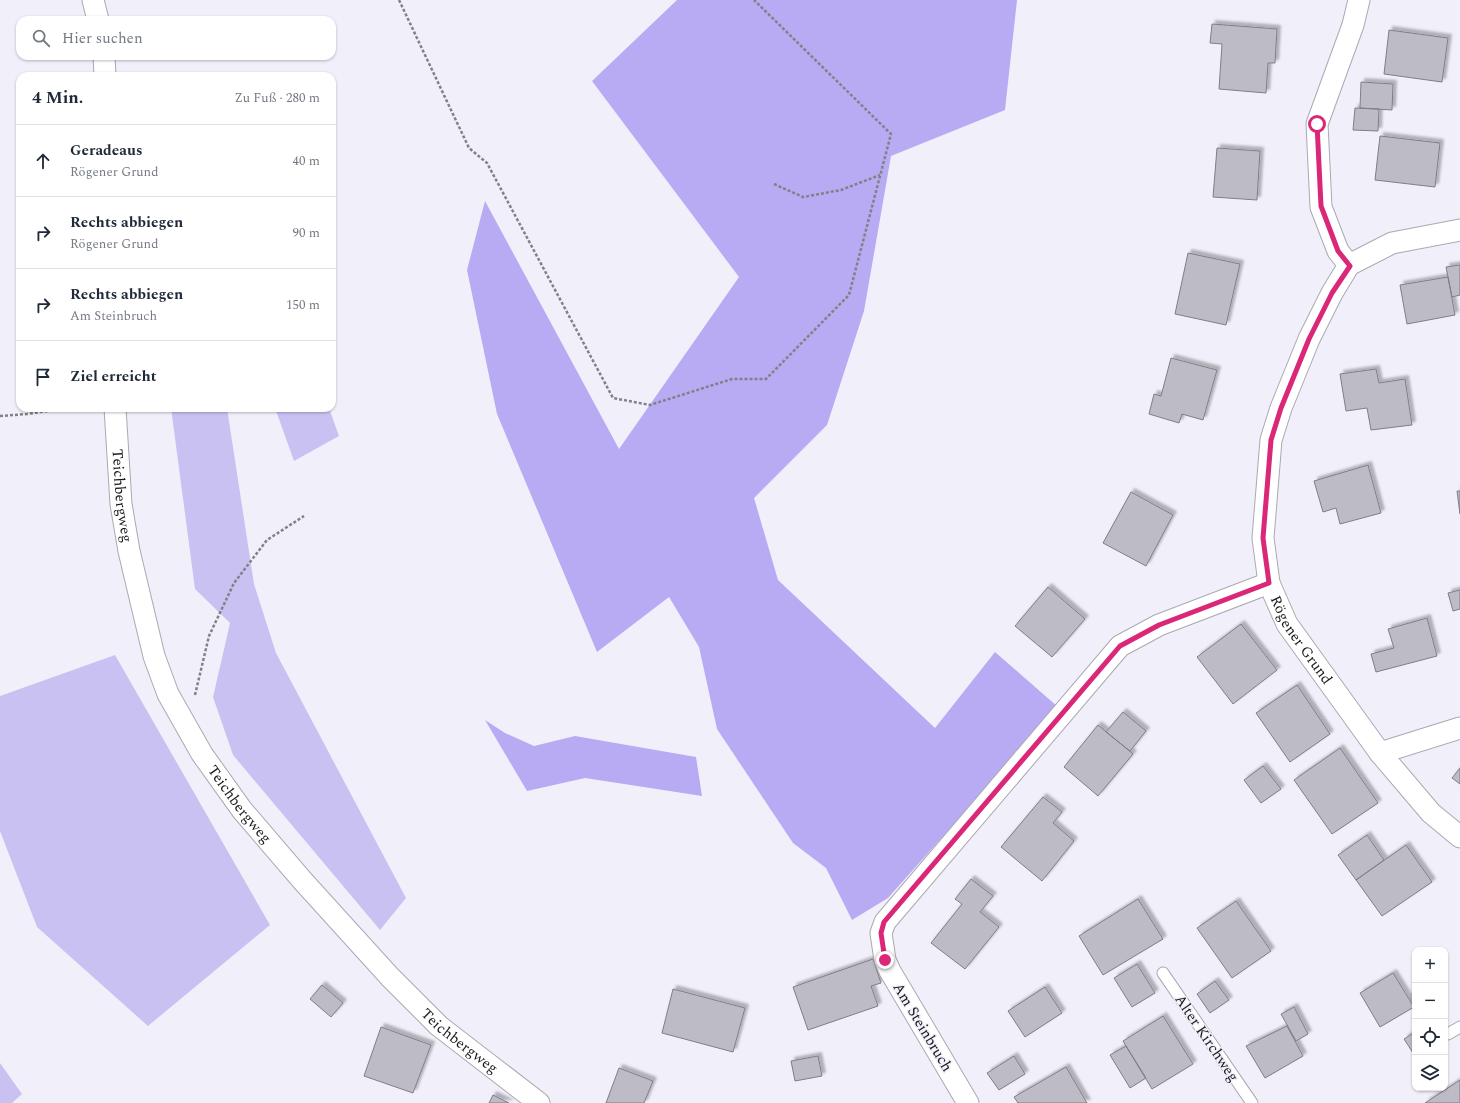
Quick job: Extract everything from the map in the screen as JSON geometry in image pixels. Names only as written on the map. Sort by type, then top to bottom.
[{"type":"street","points":[[93,0],[97,16]]},
{"type":"street","points":[[1350,266],[1338,251],[1321,206],[1317,124],[1353,25],[1358,0]]},
{"type":"street","points":[[104,60],[105,72]]},
{"type":"street","name":"Rögener Grund","points":[[1460,230],[1392,244],[1350,266],[1332,293],[1309,339],[1281,408],[1271,440],[1263,538],[1269,583],[1287,624],[1380,753],[1431,813],[1460,837]]},
{"type":"street","name":"Teichbergweg","points":[[115,412],[121,504],[129,551],[154,656],[168,694],[188,726],[202,754],[242,810],[302,880],[390,977],[439,1026],[539,1103]]},
{"type":"street","name":"Am Steinbruch","points":[[968,1103],[890,971],[885,960],[881,933],[884,922],[1120,646],[1159,625],[1269,583]]},
{"type":"street","points":[[1380,753],[1460,728]]},
{"type":"lane","name":"Alter Kirchweg","points":[[1163,973],[1252,1103]]},
{"type":"lane","points":[[1448,1034],[1460,1027]]},
{"type":"path","points":[[399,0],[469,148],[488,163],[613,398],[650,405],[732,379],[766,379],[849,295],[891,134],[754,0]]},
{"type":"path","points":[[774,184],[803,196],[841,190],[880,175]]},
{"type":"path","points":[[0,416],[41,412]]},
{"type":"path","points":[[188,726],[209,636],[234,583],[267,540],[304,516]]},
{"type":"shaded area","points":[[677,0],[1017,0],[1005,110],[891,156],[864,311],[827,425],[754,498],[778,580],[935,728],[995,652],[1058,707],[888,898],[852,920],[826,868],[793,843],[717,729],[699,647],[669,597],[597,652],[497,414],[467,270],[485,201],[619,449],[739,277],[592,81]]},
{"type":"shaded area","points":[[172,412],[228,412],[254,584],[276,653],[406,898],[380,930],[233,755],[213,697],[230,623],[195,589]]},
{"type":"shaded area","points":[[276,412],[330,412],[339,436],[294,461]]},
{"type":"shaded area","points":[[115,655],[270,925],[148,1026],[37,927],[0,831],[0,696]]},
{"type":"shaded area","points":[[485,720],[505,733],[534,746],[575,736],[696,757],[702,796],[585,778],[527,791]]},
{"type":"shaded area","points":[[0,1063],[22,1094],[12,1103],[0,1103]]},
{"type":"building","points":[[1212,24],[1277,29],[1275,63],[1268,63],[1266,93],[1219,89],[1222,44],[1210,43]]},
{"type":"building","points":[[1389,30],[1448,38],[1442,82],[1384,74]]},
{"type":"building","points":[[1361,82],[1393,84],[1392,110],[1360,108]]},
{"type":"building","points":[[1355,108],[1379,109],[1378,131],[1353,130]]},
{"type":"building","points":[[1380,136],[1440,143],[1435,187],[1375,180]]},
{"type":"building","points":[[1217,148],[1260,151],[1257,200],[1213,197]]},
{"type":"building","points":[[1188,253],[1240,264],[1226,325],[1175,314]]},
{"type":"building","points":[[1460,265],[1460,295],[1452,297],[1446,267]]},
{"type":"building","points":[[1448,277],[1455,315],[1407,324],[1400,285]]},
{"type":"building","points":[[1171,358],[1217,370],[1203,420],[1182,414],[1179,423],[1149,414],[1154,394],[1161,396]]},
{"type":"building","points":[[1376,369],[1379,383],[1405,379],[1412,425],[1371,430],[1367,408],[1346,411],[1340,374]]},
{"type":"building","points":[[1368,465],[1381,513],[1340,524],[1336,508],[1323,512],[1314,481]]},
{"type":"building","points":[[1457,491],[1460,491],[1460,514]]},
{"type":"building","points":[[1131,492],[1173,515],[1146,566],[1103,543]]},
{"type":"building","points":[[1048,587],[1085,619],[1052,657],[1015,626]]},
{"type":"building","points":[[1460,590],[1460,609],[1453,611],[1448,593]]},
{"type":"building","points":[[1427,618],[1437,656],[1376,672],[1371,654],[1394,648],[1388,629]]},
{"type":"building","points":[[1241,624],[1277,670],[1233,704],[1197,657]]},
{"type":"building","points":[[1297,685],[1330,734],[1290,762],[1256,713]]},
{"type":"building","points":[[1123,712],[1146,731],[1130,751],[1106,732]]},
{"type":"building","points":[[1098,725],[1133,754],[1098,796],[1064,767]]},
{"type":"building","points":[[1340,748],[1378,803],[1332,834],[1294,780]]},
{"type":"building","points":[[1263,766],[1281,789],[1261,803],[1244,780]]},
{"type":"building","points":[[1460,768],[1460,784],[1452,778]]},
{"type":"building","points":[[1043,797],[1062,812],[1053,823],[1074,841],[1042,881],[1001,847]]},
{"type":"building","points":[[1367,835],[1384,860],[1356,880],[1338,855]]},
{"type":"building","points":[[1406,845],[1432,882],[1382,916],[1356,880]]},
{"type":"building","points":[[971,879],[993,896],[980,912],[999,927],[965,969],[931,943],[962,904],[955,899]]},
{"type":"building","points":[[1138,899],[1163,939],[1103,975],[1079,936]]},
{"type":"building","points":[[1236,901],[1271,951],[1232,978],[1197,928]]},
{"type":"building","points":[[873,959],[881,983],[871,986],[878,1006],[808,1030],[793,987]]},
{"type":"building","points":[[1137,964],[1155,993],[1132,1007],[1114,978]]},
{"type":"building","points":[[1393,973],[1412,1004],[1412,1008],[1380,1027],[1360,993]]},
{"type":"building","points":[[1215,981],[1229,1000],[1210,1013],[1197,994]]},
{"type":"building","points":[[322,985],[343,1003],[331,1017],[310,999]]},
{"type":"building","points":[[1045,987],[1062,1013],[1025,1037],[1008,1011]]},
{"type":"building","points":[[673,989],[745,1008],[733,1052],[662,1033]]},
{"type":"building","points":[[1294,1007],[1308,1034],[1296,1041],[1281,1014]]},
{"type":"building","points":[[1163,1016],[1193,1064],[1152,1089],[1123,1041]]},
{"type":"building","points":[[1287,1026],[1303,1056],[1265,1078],[1246,1046]]},
{"type":"building","points":[[381,1027],[431,1045],[413,1093],[364,1076]]},
{"type":"building","points":[[1412,1034],[1412,1051],[1404,1039]]},
{"type":"building","points":[[1126,1046],[1146,1078],[1130,1088],[1110,1055]]},
{"type":"building","points":[[818,1056],[822,1076],[795,1081],[791,1061]]},
{"type":"building","points":[[1014,1056],[1025,1074],[999,1090],[987,1073]]},
{"type":"building","points":[[1066,1067],[1087,1103],[1018,1103],[1014,1097]]},
{"type":"building","points":[[619,1068],[653,1081],[644,1103],[606,1103]]},
{"type":"building","points":[[1460,1080],[1460,1103],[1425,1103],[1443,1091],[1448,1091],[1448,1088]]},
{"type":"building","points":[[493,1095],[509,1103],[489,1103]]},
{"type":"route","points":[[885,960],[881,933],[884,922],[1120,646],[1159,625],[1269,583],[1263,538],[1271,440],[1281,408],[1309,339],[1332,293],[1350,266],[1338,251],[1321,206],[1317,124]]}]
